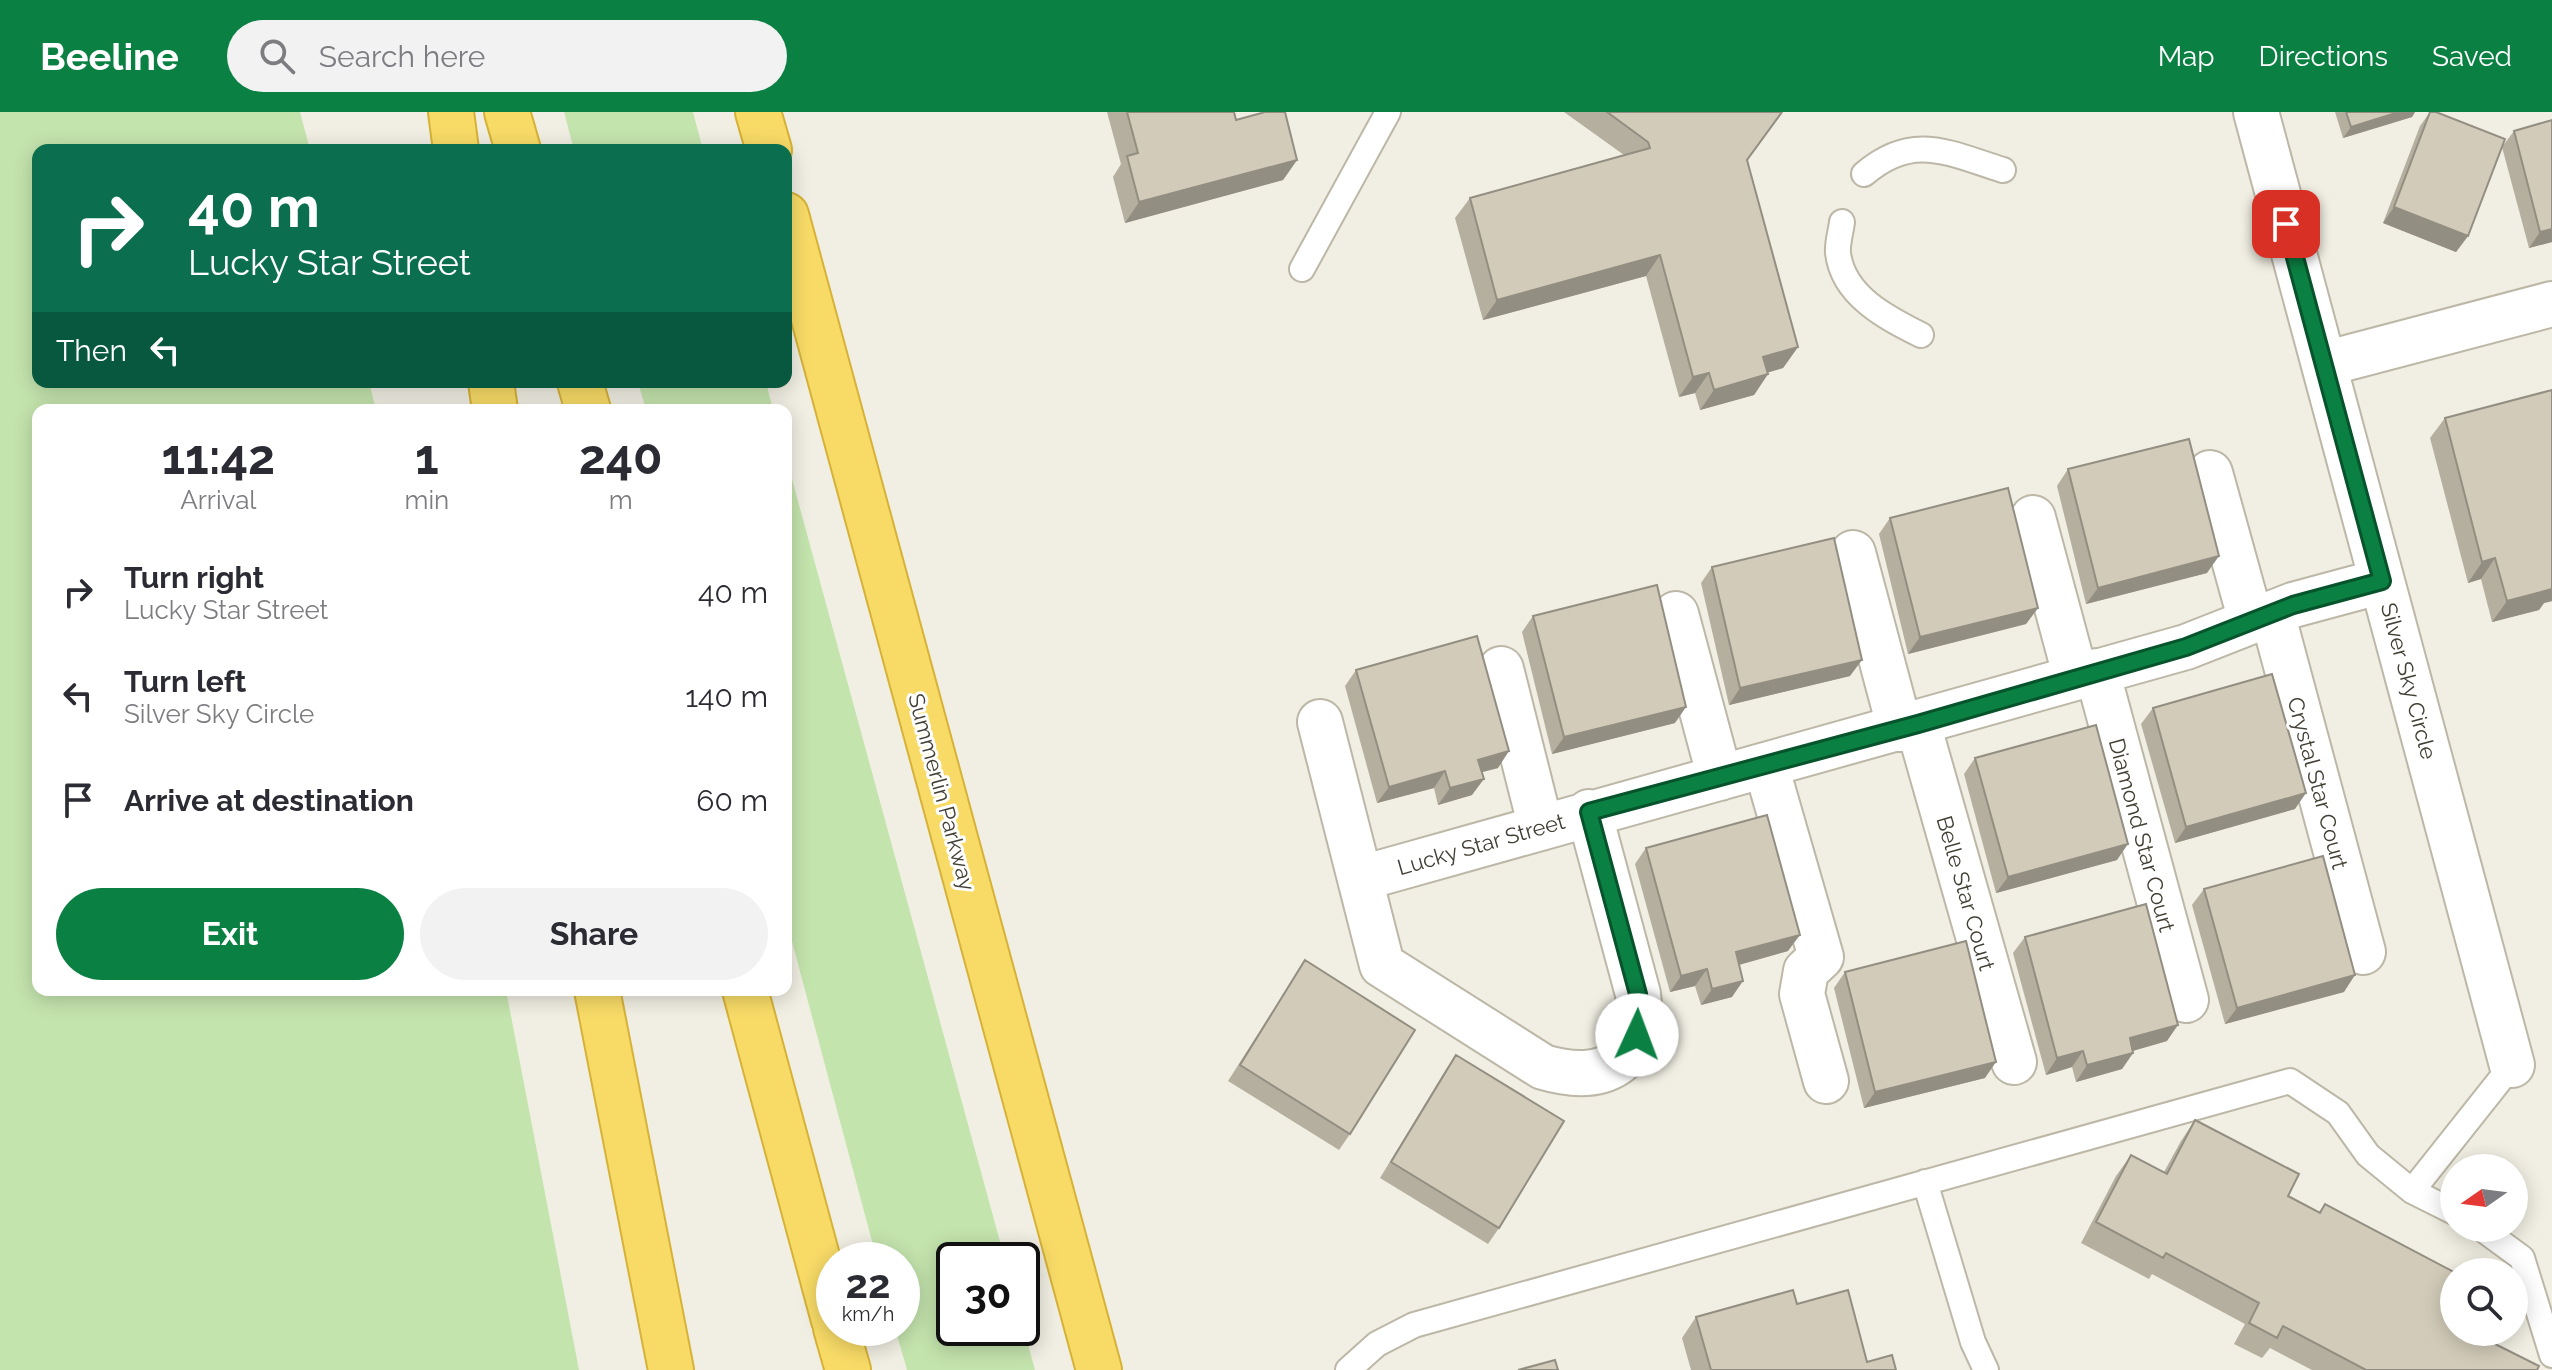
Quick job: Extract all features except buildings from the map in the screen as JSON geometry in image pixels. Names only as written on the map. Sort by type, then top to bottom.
[{"type":"highway","points":[[451,112],[455,144]]},
{"type":"highway","points":[[507,112],[516,144]]},
{"type":"highway","points":[[758,112],[767,144]]},
{"type":"highway","name":"Summerlin Parkway","points":[[792,237],[1099,1370]]},
{"type":"highway","points":[[598,996],[671,1370]]},
{"type":"highway","points":[[747,996],[816,1253]]},
{"type":"highway","points":[[841,1346],[848,1370]]},
{"type":"street","name":"Silver Sky Circle","points":[[2256,112],[2512,1065]]},
{"type":"street","points":[[2324,364],[2552,304]]},
{"type":"street","name":"Crystal Star Court","points":[[2210,473],[2262,617],[2363,952]]},
{"type":"street","name":"Diamond Star Court","points":[[2033,518],[2087,674],[2186,1000]]},
{"type":"street","name":"Belle Star Court","points":[[1853,553],[2014,1062]]},
{"type":"street","name":"Lucky Star Street","points":[[1362,878],[2186,647],[2262,617],[2382,581]]},
{"type":"street","points":[[1676,614],[1720,778]]},
{"type":"street","points":[[1501,669],[1541,828]]},
{"type":"street","points":[[1320,722],[1382,965],[1543,1067],[1569,1075],[1597,1075],[1626,1052],[1637,1035],[1641,1017],[1638,994],[1589,812]]},
{"type":"street","points":[[1766,766],[1821,957],[1806,971],[1802,994],[1826,1081]]},
{"type":"lane","points":[[1302,269],[1388,112]]},
{"type":"lane","points":[[1864,174],[1882,159],[1903,150],[1929,147],[2003,170]]},
{"type":"lane","points":[[1842,222],[1838,254],[1851,284],[1878,314],[1921,335]]},
{"type":"lane","points":[[2412,1191],[2512,1065]]},
{"type":"lane","points":[[1348,1370],[1377,1344],[1414,1325],[2290,1081],[2338,1113],[2368,1155],[2412,1191],[2440,1205]]},
{"type":"lane","points":[[1925,1182],[1973,1342],[1986,1370]]},
{"type":"lane","points":[[2500,1242],[2522,1258],[2552,1355]]},
{"type":"green space","points":[[0,112],[300,112],[308,144],[32,144],[32,388],[370,388],[374,404],[32,404],[32,996],[507,996],[579,1370],[0,1370]]},
{"type":"green space","points":[[564,112],[693,112],[701,144],[572,144]]},
{"type":"green space","points":[[640,388],[768,388],[772,404],[644,404]]},
{"type":"green space","points":[[792,479],[1000,1242],[936,1242],[936,1346],[1028,1346],[1035,1370],[907,1370],[900,1346],[920,1346],[920,1242],[872,1242],[792,941]]},
{"type":"route","points":[[1637,1035],[1641,1017],[1638,994],[1589,812],[1918,724],[2186,647],[2293,605],[2382,581],[2286,224]]}]
